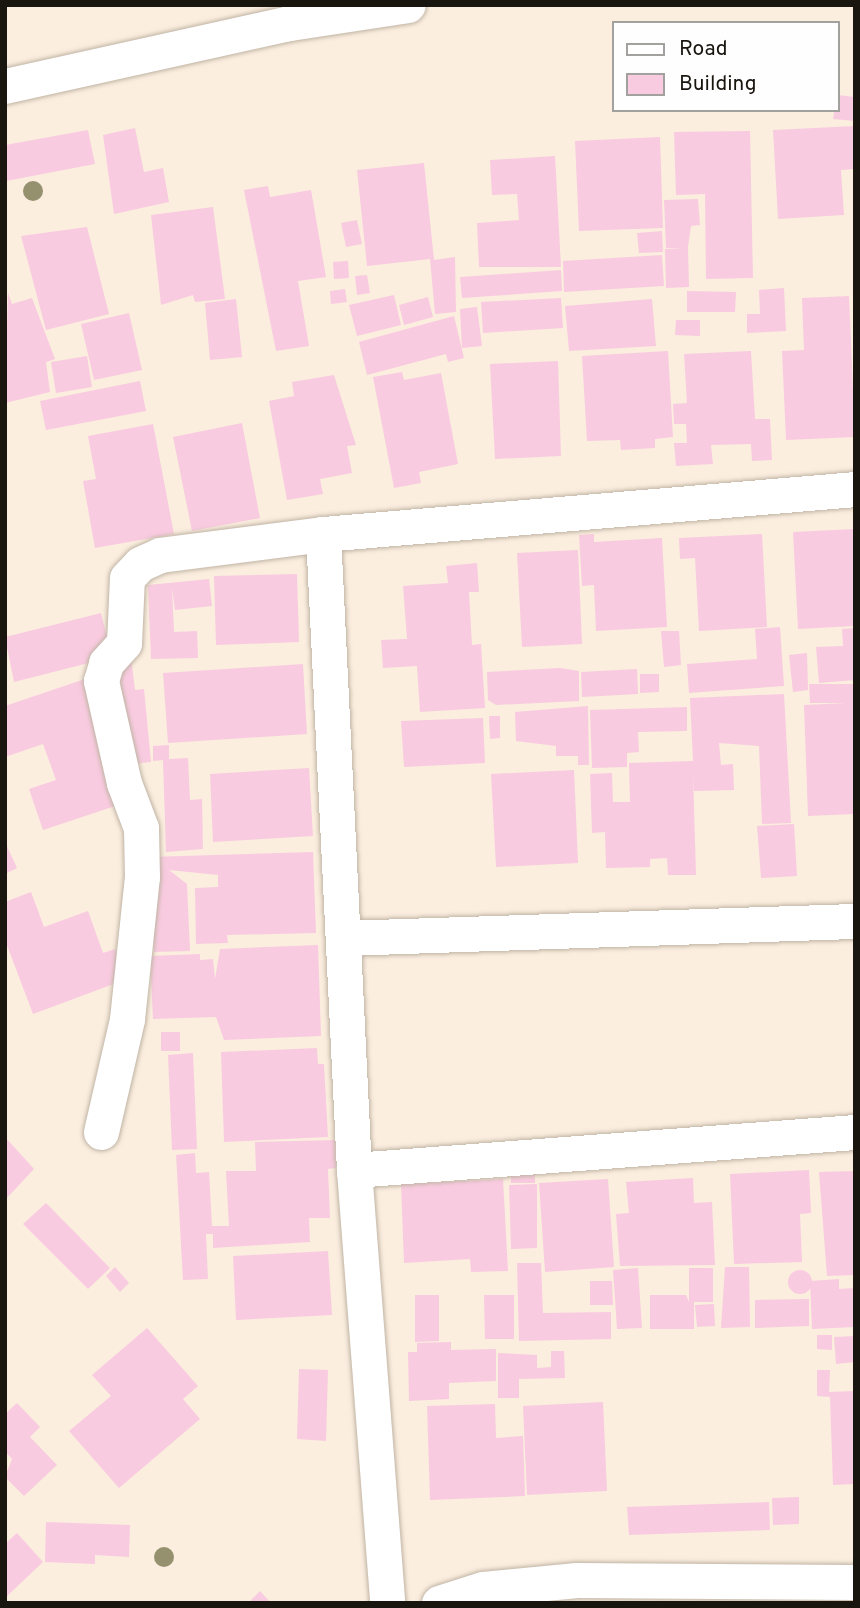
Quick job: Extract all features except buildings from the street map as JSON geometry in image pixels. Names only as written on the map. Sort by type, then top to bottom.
[{"type":"street","points":[[5,86],[289,23],[408,5]]},
{"type":"street","points":[[101,1132],[127,1019],[142,877],[141,828],[124,783],[101,681],[106,663],[124,643],[127,578],[160,555],[323,534],[855,489]]},
{"type":"street","points":[[323,534],[354,1170],[387,1603]]},
{"type":"street","points":[[344,938],[855,921]]},
{"type":"street","points":[[354,1170],[855,1132]]},
{"type":"street","points":[[439,1603],[483,1589],[577,1580],[855,1582]]}]
